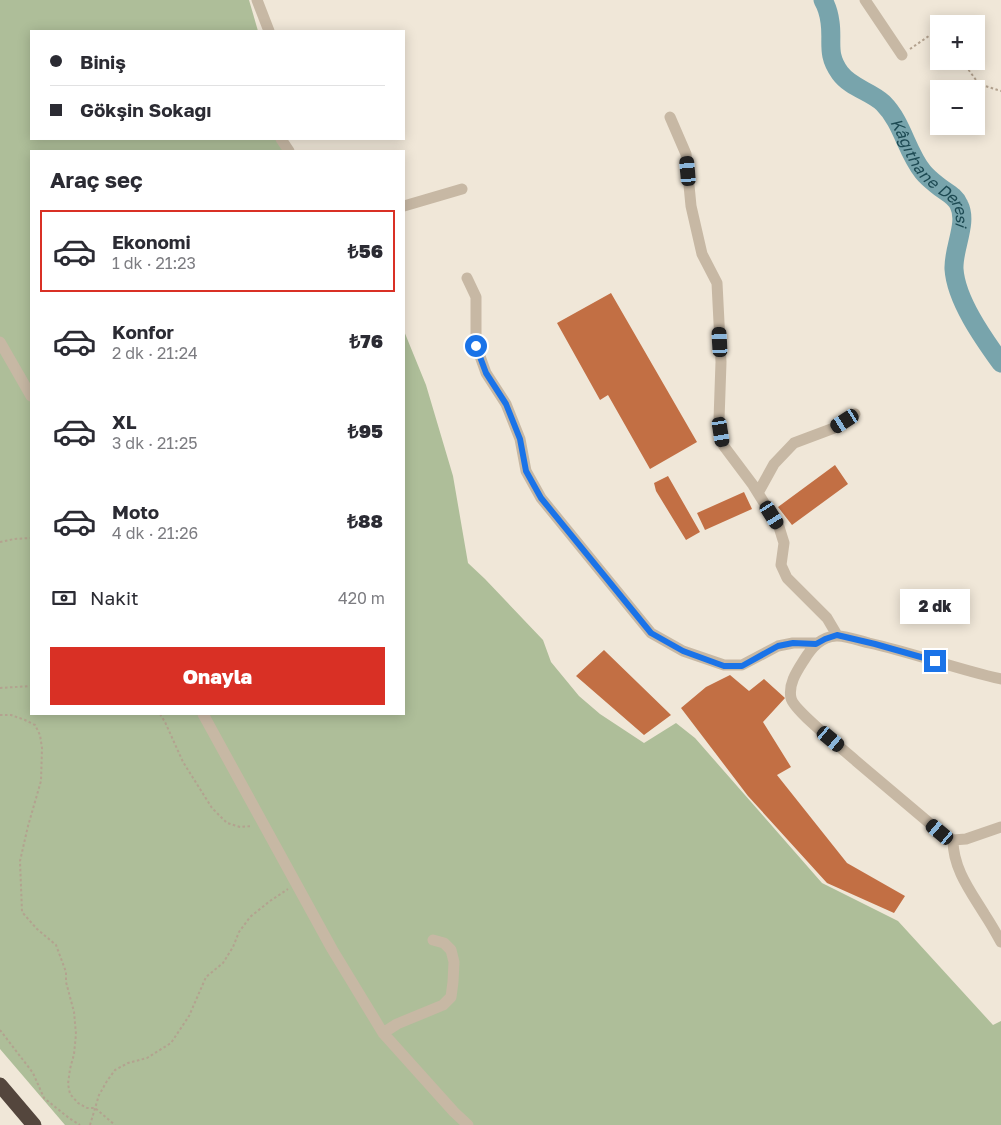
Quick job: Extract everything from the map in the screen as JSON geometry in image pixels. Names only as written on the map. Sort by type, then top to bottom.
[{"type":"highway","points":[[0,1085],[34,1125]]},
{"type":"street","points":[[256,0],[269,30]]},
{"type":"street","points":[[865,0],[902,55]]},
{"type":"street","points":[[670,117],[686,154],[691,206],[702,254],[717,283],[721,362],[719,420],[723,445],[758,493],[779,527],[784,543],[781,565],[787,578],[827,618],[837,635]]},
{"type":"street","points":[[405,206],[462,189]]},
{"type":"street","points":[[467,278],[476,297],[476,346],[486,373],[506,404],[520,439],[526,471],[541,498],[651,633],[683,651],[724,666],[742,666],[778,646],[793,643],[816,644]]},
{"type":"street","points":[[0,342],[30,394]]},
{"type":"street","points":[[758,493],[774,464],[794,443],[834,428],[855,414]]},
{"type":"street","points":[[1001,679],[837,635],[816,644],[808,653],[796,673],[791,688],[791,699],[795,705],[818,728],[940,832],[953,840],[1001,827]]},
{"type":"street","points":[[204,715],[332,949],[384,1033],[454,1112],[468,1125]]},
{"type":"street","points":[[953,840],[953,850],[963,880],[1001,942]]},
{"type":"street","points":[[384,1033],[397,1024],[443,1005],[451,997],[454,962],[451,950],[444,943],[433,940]]},
{"type":"path","points":[[902,55],[930,35]]},
{"type":"path","points":[[968,70],[978,84],[1001,90]]},
{"type":"path","points":[[0,542],[14,538],[30,538]]},
{"type":"path","points":[[0,688],[30,686]]},
{"type":"path","points":[[0,715],[25,720],[35,725],[40,735],[42,748],[41,781],[20,861],[22,912],[37,929],[56,945],[66,972],[66,982],[74,1012],[76,1034],[68,1084],[70,1094],[78,1103],[86,1108],[95,1108],[115,1125]]},
{"type":"path","points":[[161,715],[183,762],[212,808],[227,823],[240,827],[264,826]]},
{"type":"path","points":[[90,1125],[99,1095],[115,1070],[128,1063],[147,1058],[171,1043],[189,1016],[206,977],[223,963],[239,932],[250,917],[296,884]]},
{"type":"path","points":[[0,1030],[33,1073],[44,1098],[80,1125]]},
{"type":"green space","points":[[0,0],[249,0],[258,30],[30,30],[30,140],[277,140],[283,150],[30,150],[30,715],[405,715],[405,333],[426,385],[453,476],[468,563],[543,640],[551,662],[579,696],[600,714],[644,743],[676,723],[695,738],[822,883],[898,921],[993,1025],[1001,1021],[1001,1125],[65,1125],[0,1049]]},
{"type":"building","points":[[611,293],[697,442],[650,469],[608,395],[600,400],[557,323]]},
{"type":"building","points":[[835,465],[848,484],[792,525],[778,507]]},
{"type":"building","points":[[668,476],[700,532],[686,540],[656,491],[654,483]]},
{"type":"building","points":[[744,492],[752,509],[705,530],[697,513]]},
{"type":"building","points":[[604,650],[671,715],[644,735],[576,676]]},
{"type":"building","points":[[730,675],[749,691],[764,679],[785,698],[763,722],[791,767],[777,775],[847,863],[905,896],[894,913],[827,883],[748,796],[681,708],[706,687]]},
{"type":"waterway","name":"Kâğıthane Deresi","points":[[823,0],[830,19],[831,54],[840,73],[855,86],[883,103],[895,119],[917,164],[933,182],[952,196],[959,205],[962,220],[954,261],[956,281],[971,318],[1001,363]]},
{"type":"route","points":[[476,346],[486,373],[506,404],[520,439],[526,471],[541,498],[651,633],[683,651],[724,666],[742,666],[778,646],[793,643],[816,644],[837,635],[935,661]]}]
